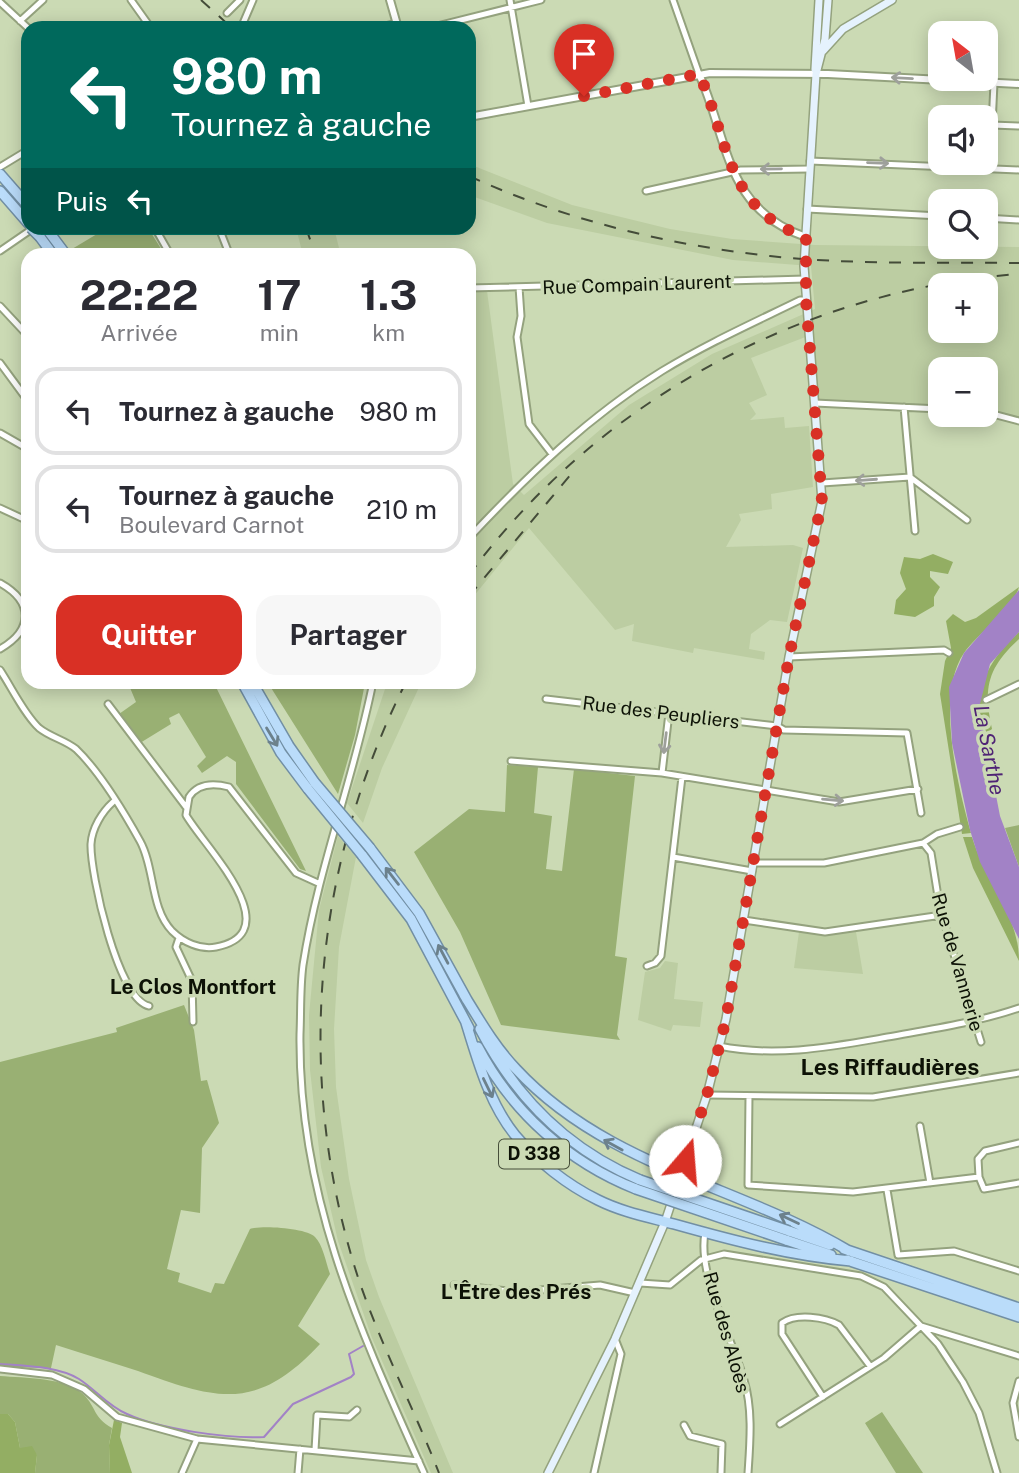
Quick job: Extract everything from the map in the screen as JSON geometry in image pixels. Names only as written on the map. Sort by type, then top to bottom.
[{"type":"highway","points":[[3,178],[21,198]]},
{"type":"highway","points":[[0,191],[21,215]]},
{"type":"highway","name":"D 338","points":[[246,689],[281,753],[370,848],[419,913],[495,1058],[524,1098],[589,1155],[638,1185]]},
{"type":"highway","name":"D 338","points":[[256,689],[312,786],[411,919],[500,1083],[547,1135],[584,1163],[638,1185],[850,1256],[1019,1317]]},
{"type":"highway","name":"D 338","points":[[464,995],[503,1055],[545,1098],[612,1145],[681,1174]]},
{"type":"highway","name":"D 338","points":[[466,1023],[492,1095],[514,1133],[529,1150],[562,1178],[598,1200],[665,1222]]},
{"type":"highway","points":[[681,1174],[760,1205],[850,1256]]},
{"type":"highway","points":[[665,1222],[705,1233]]},
{"type":"highway","name":"D 338","points":[[705,1233],[825,1259],[850,1256],[1019,1307]]},
{"type":"main road","points":[[548,1473],[640,1283],[665,1222],[707,1095],[744,920],[789,657],[817,532],[822,482],[805,279],[819,0]]},
{"type":"main road","points":[[816,74],[830,29],[828,0]]},
{"type":"main road","points":[[823,51],[843,29],[892,0]]},
{"type":"main road","points":[[817,28],[843,29]]},
{"type":"street","points":[[0,2],[20,21],[43,0]]},
{"type":"street","points":[[131,0],[146,21]]},
{"type":"street","points":[[227,13],[240,0]]},
{"type":"street","points":[[244,21],[253,0]]},
{"type":"street","points":[[390,0],[396,21]]},
{"type":"street","points":[[510,0],[528,106]]},
{"type":"street","points":[[458,21],[541,0]]},
{"type":"street","points":[[673,0],[734,172],[767,219],[806,237]]},
{"type":"street","points":[[476,116],[699,74],[816,74],[928,80]]},
{"type":"street","points":[[998,83],[1019,84]]},
{"type":"street","points":[[998,125],[1019,126]]},
{"type":"street","points":[[0,167],[21,154]]},
{"type":"street","points":[[646,191],[734,172],[809,165],[928,167]]},
{"type":"street","points":[[998,169],[1019,170]]},
{"type":"street","points":[[807,209],[928,215]]},
{"type":"street","points":[[998,219],[1019,220]]},
{"type":"street","points":[[0,251],[23,235]]},
{"type":"street","name":"Rue Compain Laurent","points":[[476,288],[805,279]]},
{"type":"street","points":[[519,287],[521,316],[517,337],[529,424],[552,454]]},
{"type":"street","points":[[476,531],[552,454],[600,414],[661,372],[722,338],[806,300]]},
{"type":"street","points":[[0,306],[21,328]]},
{"type":"street","points":[[0,363],[21,392]]},
{"type":"street","points":[[815,403],[928,408]]},
{"type":"street","points":[[904,407],[915,531]]},
{"type":"street","points":[[998,415],[1019,421]]},
{"type":"street","points":[[0,433],[21,444]]},
{"type":"street","points":[[822,482],[910,477],[967,520]]},
{"type":"street","points":[[0,508],[21,518]]},
{"type":"street","points":[[0,583],[21,600]]},
{"type":"street","points":[[0,649],[21,632]]},
{"type":"street","points":[[789,657],[944,650],[949,653]]},
{"type":"street","points":[[0,670],[39,728],[74,747],[140,841],[164,918],[179,938],[205,947],[220,946],[240,932],[247,912],[241,893],[191,824],[186,807],[108,704]]},
{"type":"street","points":[[986,700],[1019,684]]},
{"type":"street","points":[[372,689],[361,740],[318,883],[303,967],[300,1068],[316,1188],[332,1251],[348,1299],[424,1473]]},
{"type":"street","name":"Rue des Peupliers","points":[[545,699],[777,726],[784,730],[907,733],[918,789]]},
{"type":"street","points":[[662,774],[669,713]]},
{"type":"street","points":[[511,761],[662,774],[766,788],[839,802],[918,789],[921,813]]},
{"type":"street","points":[[647,966],[655,963],[661,956],[682,777]]},
{"type":"street","points":[[186,807],[193,791],[200,787],[217,784],[229,787],[296,873],[318,883]]},
{"type":"street","points":[[113,802],[94,830],[92,862],[113,952],[138,1000],[149,1006]]},
{"type":"street","points":[[673,857],[753,867],[824,863],[923,843],[937,834],[960,827]]},
{"type":"street","name":"Rue de Vannerie","points":[[923,843],[931,853],[942,915],[981,1042]]},
{"type":"street","points":[[744,920],[825,932],[942,915]]},
{"type":"street","points":[[179,938],[176,947],[192,981],[193,1022]]},
{"type":"street","points":[[719,1045],[766,1053],[830,1047],[976,1022],[1019,1008]]},
{"type":"street","points":[[707,1095],[873,1097],[1019,1073]]},
{"type":"street","points":[[749,1096],[748,1185],[853,1192],[979,1177]]},
{"type":"street","points":[[920,1126],[930,1183]]},
{"type":"street","points":[[1019,1143],[981,1154],[978,1159],[979,1177],[984,1189],[1019,1183]]},
{"type":"street","points":[[887,1189],[898,1255],[954,1251],[1019,1271]]},
{"type":"street","name":"Rue des Aloès","points":[[705,1233],[706,1258],[716,1303],[745,1382],[749,1428],[748,1473]]},
{"type":"street","points":[[640,1283],[670,1285],[706,1258],[724,1254],[874,1280],[921,1325],[946,1354],[979,1413],[997,1473]]},
{"type":"street","points":[[454,1285],[516,1292],[600,1285],[635,1293]]},
{"type":"street","points":[[823,1397],[780,1328],[782,1323],[796,1317],[834,1322],[870,1366]]},
{"type":"street","points":[[921,1325],[1019,1356]]},
{"type":"street","points":[[780,1424],[870,1366],[921,1325]]},
{"type":"street","points":[[594,1473],[621,1354],[615,1339]]},
{"type":"street","points":[[0,1369],[52,1375],[73,1383],[117,1417],[197,1439],[419,1461]]},
{"type":"street","points":[[1019,1381],[1013,1403],[1019,1437]]},
{"type":"street","points":[[315,1450],[317,1415],[349,1416],[357,1410]]},
{"type":"street","points":[[684,1425],[690,1436],[722,1444],[721,1473]]},
{"type":"street","points":[[182,1473],[197,1439]]},
{"type":"street","points":[[298,1473],[300,1449]]},
{"type":"shaded area","points":[[476,167],[572,205],[670,229],[732,239],[815,245],[928,246],[928,259],[998,259],[998,247],[1019,247],[1019,421],[998,415],[998,357],[928,357],[928,408],[815,403],[808,336],[751,358],[767,395],[749,403],[756,414],[750,420],[784,417],[785,428],[809,426],[813,487],[771,494],[772,509],[739,514],[741,520],[726,547],[793,545],[803,548],[787,622],[770,620],[751,634],[749,649],[765,652],[764,660],[694,648],[693,653],[632,641],[634,624],[615,630],[529,528],[476,593],[476,292],[487,291],[513,484],[524,495],[629,405],[712,354],[815,309],[811,266],[733,260],[547,223],[476,198]]},
{"type":"shaded area","points":[[95,235],[152,235],[161,248],[74,248]]},
{"type":"shaded area","points":[[298,235],[336,235],[339,248],[301,248]]},
{"type":"shaded area","points":[[1019,590],[1019,632],[990,664],[979,708],[1000,816],[1019,867],[1019,939],[980,862],[970,830],[952,743],[949,687],[964,653]]},
{"type":"shaded area","points":[[131,689],[217,689],[306,871],[300,869],[236,784],[236,762],[227,756],[202,773],[197,766],[206,757],[179,713],[169,718],[171,724],[140,743],[119,714],[136,702]]},
{"type":"shaded area","points":[[272,689],[364,689],[355,735],[338,794]]},
{"type":"shaded area","points":[[385,689],[418,689],[382,768],[363,823],[347,803]]},
{"type":"shaded area","points":[[507,765],[538,767],[534,813],[552,816],[546,869],[562,871],[574,769],[635,776],[615,956],[627,958],[617,1035],[620,1040],[501,1025],[460,932],[414,852],[469,809],[505,812]]},
{"type":"shaded area","points":[[1019,825],[1019,867],[1005,828]]},
{"type":"shaded area","points":[[338,836],[356,857],[339,947],[334,1029],[336,1087],[349,1179],[366,1260],[379,1297],[453,1473],[431,1473],[372,1338],[338,1241],[321,1167],[310,1070],[309,1015],[319,910]]},
{"type":"shaded area","points":[[799,932],[820,935],[856,932],[863,974],[794,968]]},
{"type":"shaded area","points":[[665,961],[678,963],[674,999],[703,1002],[700,1027],[673,1025],[671,1031],[638,1020],[645,972],[660,968]]},
{"type":"shaded area","points":[[184,1005],[194,1030],[201,1081],[207,1080],[219,1123],[202,1148],[200,1213],[181,1210],[167,1269],[180,1273],[178,1282],[211,1293],[215,1283],[224,1284],[250,1229],[284,1228],[310,1234],[320,1245],[330,1274],[298,1326],[320,1344],[276,1381],[256,1390],[235,1394],[191,1389],[56,1345],[51,1368],[0,1367],[0,1062],[117,1032],[116,1028]]},
{"type":"shaded area","points":[[0,1376],[56,1382],[84,1395],[101,1420],[112,1428],[109,1445],[110,1473],[35,1473],[37,1455],[20,1448],[15,1422],[8,1414],[0,1414]]},
{"type":"shaded area","points":[[882,1412],[923,1473],[896,1473],[865,1423]]},
{"type":"green space","points":[[933,554],[953,562],[948,574],[930,571],[930,577],[940,587],[934,597],[934,606],[915,617],[894,614],[896,600],[906,589],[900,573],[904,557],[920,559]]},
{"type":"green space","points":[[1019,587],[1010,604],[964,653],[955,671],[951,692],[952,742],[960,791],[971,833],[962,834],[940,694],[945,661],[951,648],[946,621],[953,614],[965,622],[976,618]]},
{"type":"green space","points":[[1019,632],[1019,639],[1000,660],[990,680],[988,702],[992,729],[987,733],[979,705],[985,678],[999,653]]},
{"type":"green space","points":[[963,837],[972,837],[1008,913],[1018,944],[1019,961],[973,868]]},
{"type":"green space","points":[[0,1414],[8,1414],[15,1422],[20,1448],[32,1446],[37,1455],[35,1473],[0,1473]]},
{"type":"green space","points":[[114,1420],[122,1423],[120,1437],[132,1473],[110,1473],[109,1445]]},
{"type":"waterway","points":[[0,1364],[61,1371],[85,1383],[120,1411],[157,1424],[213,1435],[264,1437],[293,1404],[351,1377],[354,1374],[349,1354],[363,1346]]},
{"type":"railway","points":[[201,0],[224,21]]},
{"type":"railway","points":[[476,179],[541,205],[616,228],[731,251],[832,261],[1019,263]]},
{"type":"railway","points":[[308,235],[313,248]]},
{"type":"railway","points":[[476,567],[521,513],[579,457],[642,408],[711,365],[784,330],[860,303],[938,284],[1019,274]]},
{"type":"railway","points":[[476,588],[572,473]]},
{"type":"railway","points":[[403,689],[375,751],[351,823],[334,896],[324,970],[321,1045],[325,1120],[336,1194],[355,1268],[374,1320],[439,1473]]},
{"type":"district","name":"Le Clos Montfort","points":[[193,987]]},
{"type":"district","name":"Les Riffaudières","points":[[890,1067]]},
{"type":"district","name":"L'Être des Prés","points":[[516,1292]]},
{"type":"route","points":[[584,96],[699,74],[723,148],[746,193],[767,219],[806,237],[806,300],[822,501],[789,657],[726,1019],[707,1095],[685,1161]]},
{"type":"water label","name":"La Sarthe","points":[[989,750]]}]
